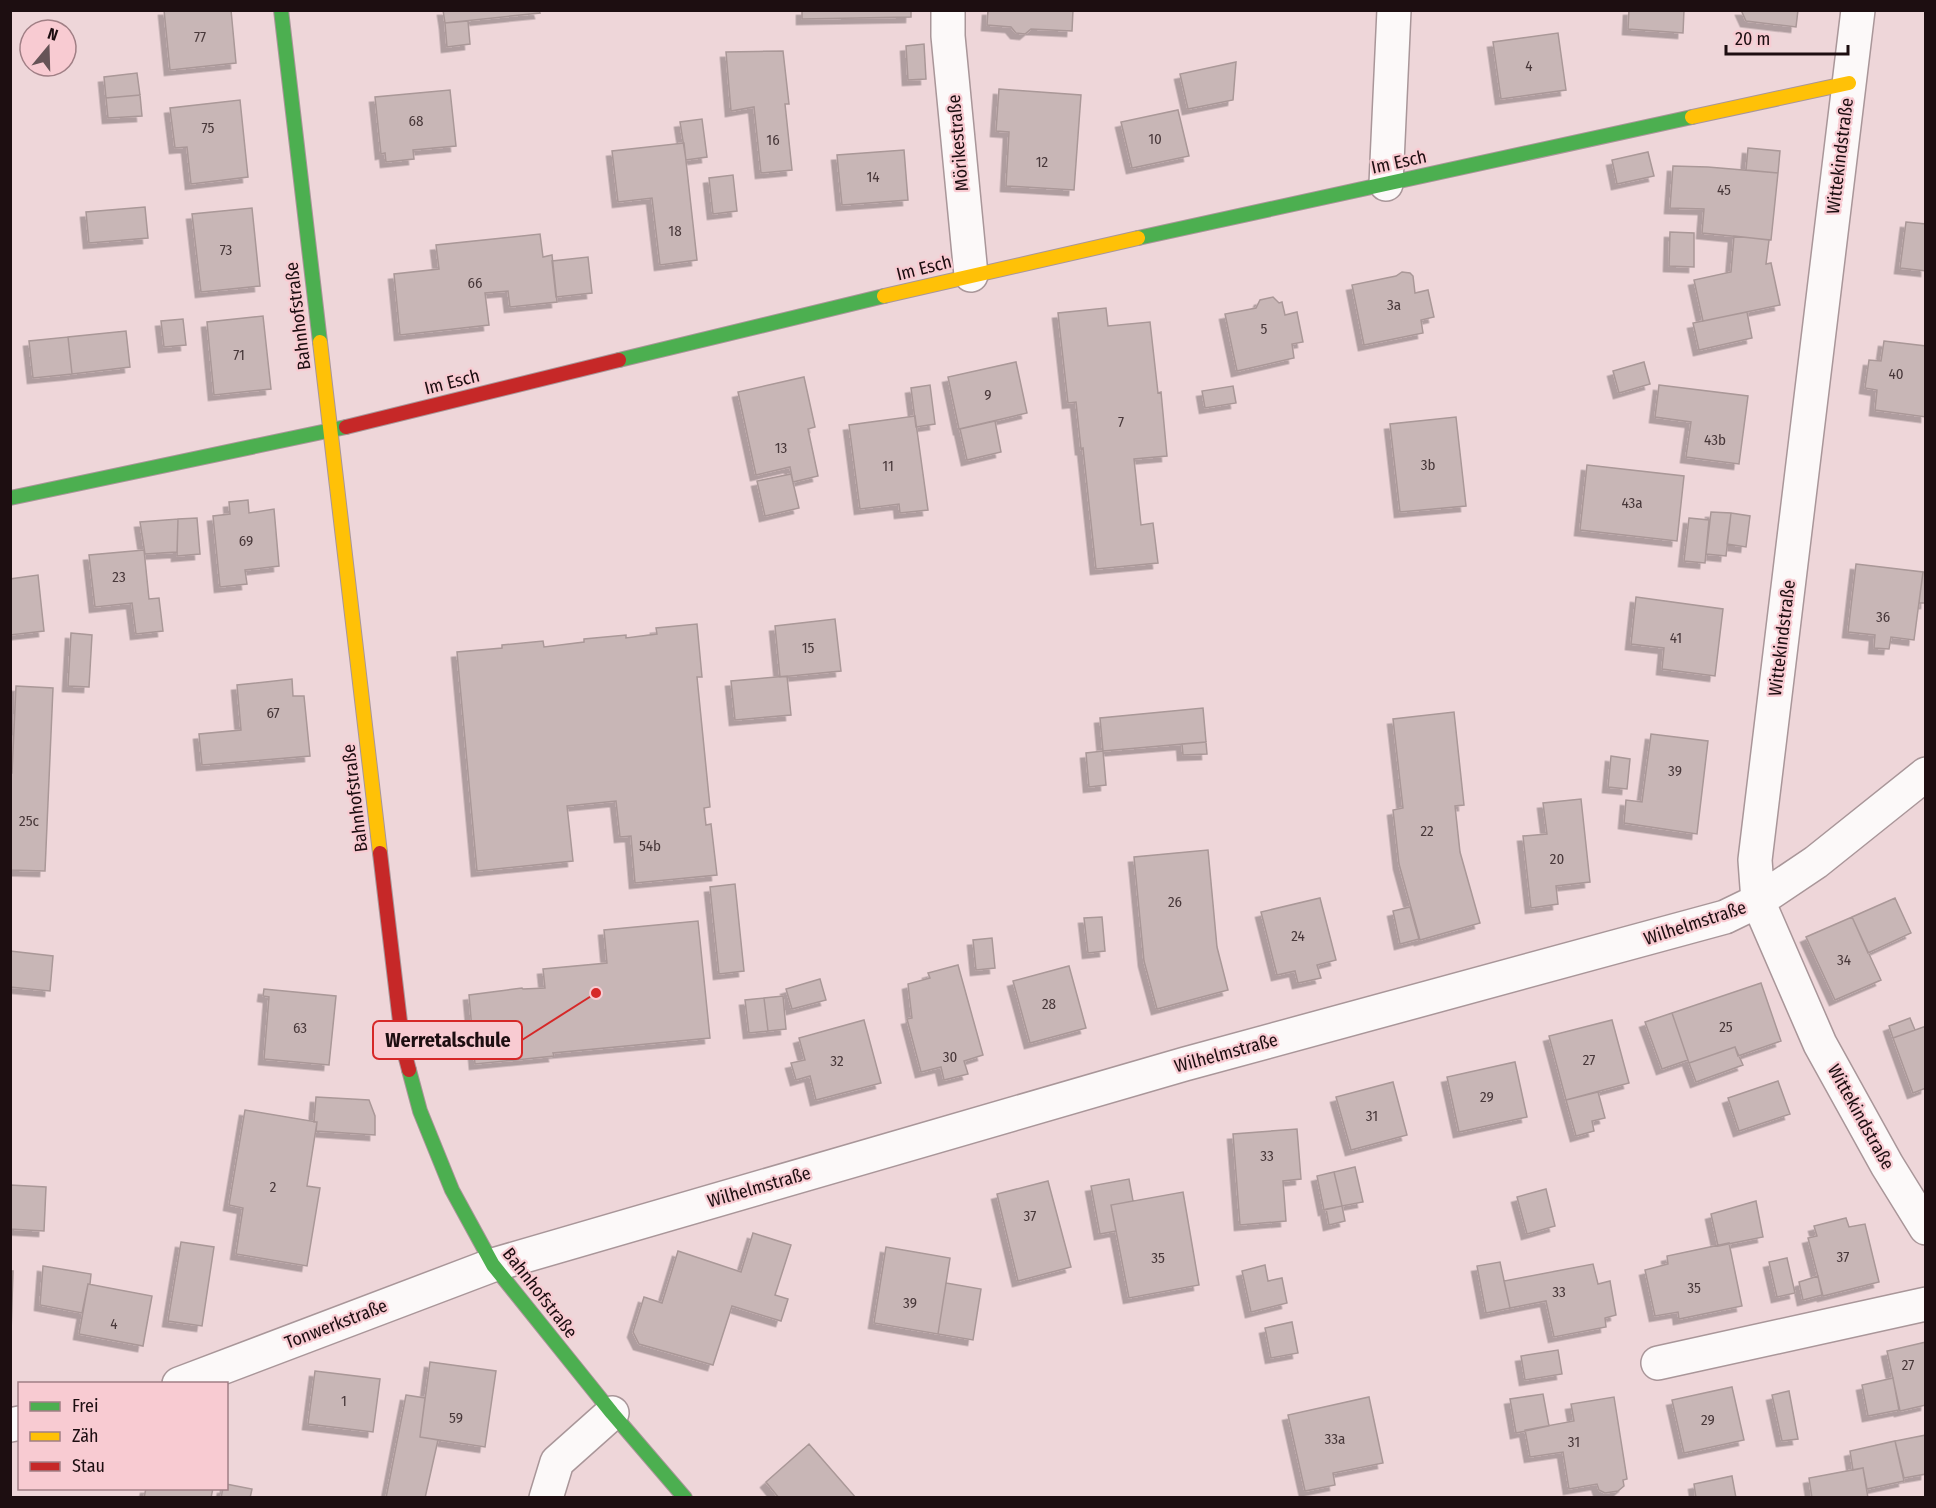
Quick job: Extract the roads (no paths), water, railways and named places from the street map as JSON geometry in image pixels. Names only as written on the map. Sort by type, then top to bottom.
[{"type":"street","name":"Bahnhofstraße","points":[[281,10],[403,1047],[420,1111],[452,1190],[493,1265],[612,1413],[685,1497]]},
{"type":"street","name":"Mörikestraße","points":[[948,10],[948,36],[971,275]]},
{"type":"street","points":[[1386,183],[1394,10]]},
{"type":"street","name":"Wittekindstraße","points":[[1858,10],[1755,860],[1758,902],[1820,1044],[1887,1165],[1926,1228]]},
{"type":"street","name":"Im Esch","points":[[10,498],[329,431],[971,275],[1849,83]]},
{"type":"street","name":"Wilhelmstraße","points":[[493,1265],[1185,1064],[1725,917],[1758,902],[1816,862],[1926,774]]},
{"type":"street","name":"Tonwerkstraße","points":[[183,1382],[493,1265]]},
{"type":"street","points":[[1658,1363],[1926,1304]]},
{"type":"street","points":[[546,1497],[557,1462],[612,1413]]},
{"type":"place","name":"Werretalschule","points":[[596,993]]}]
